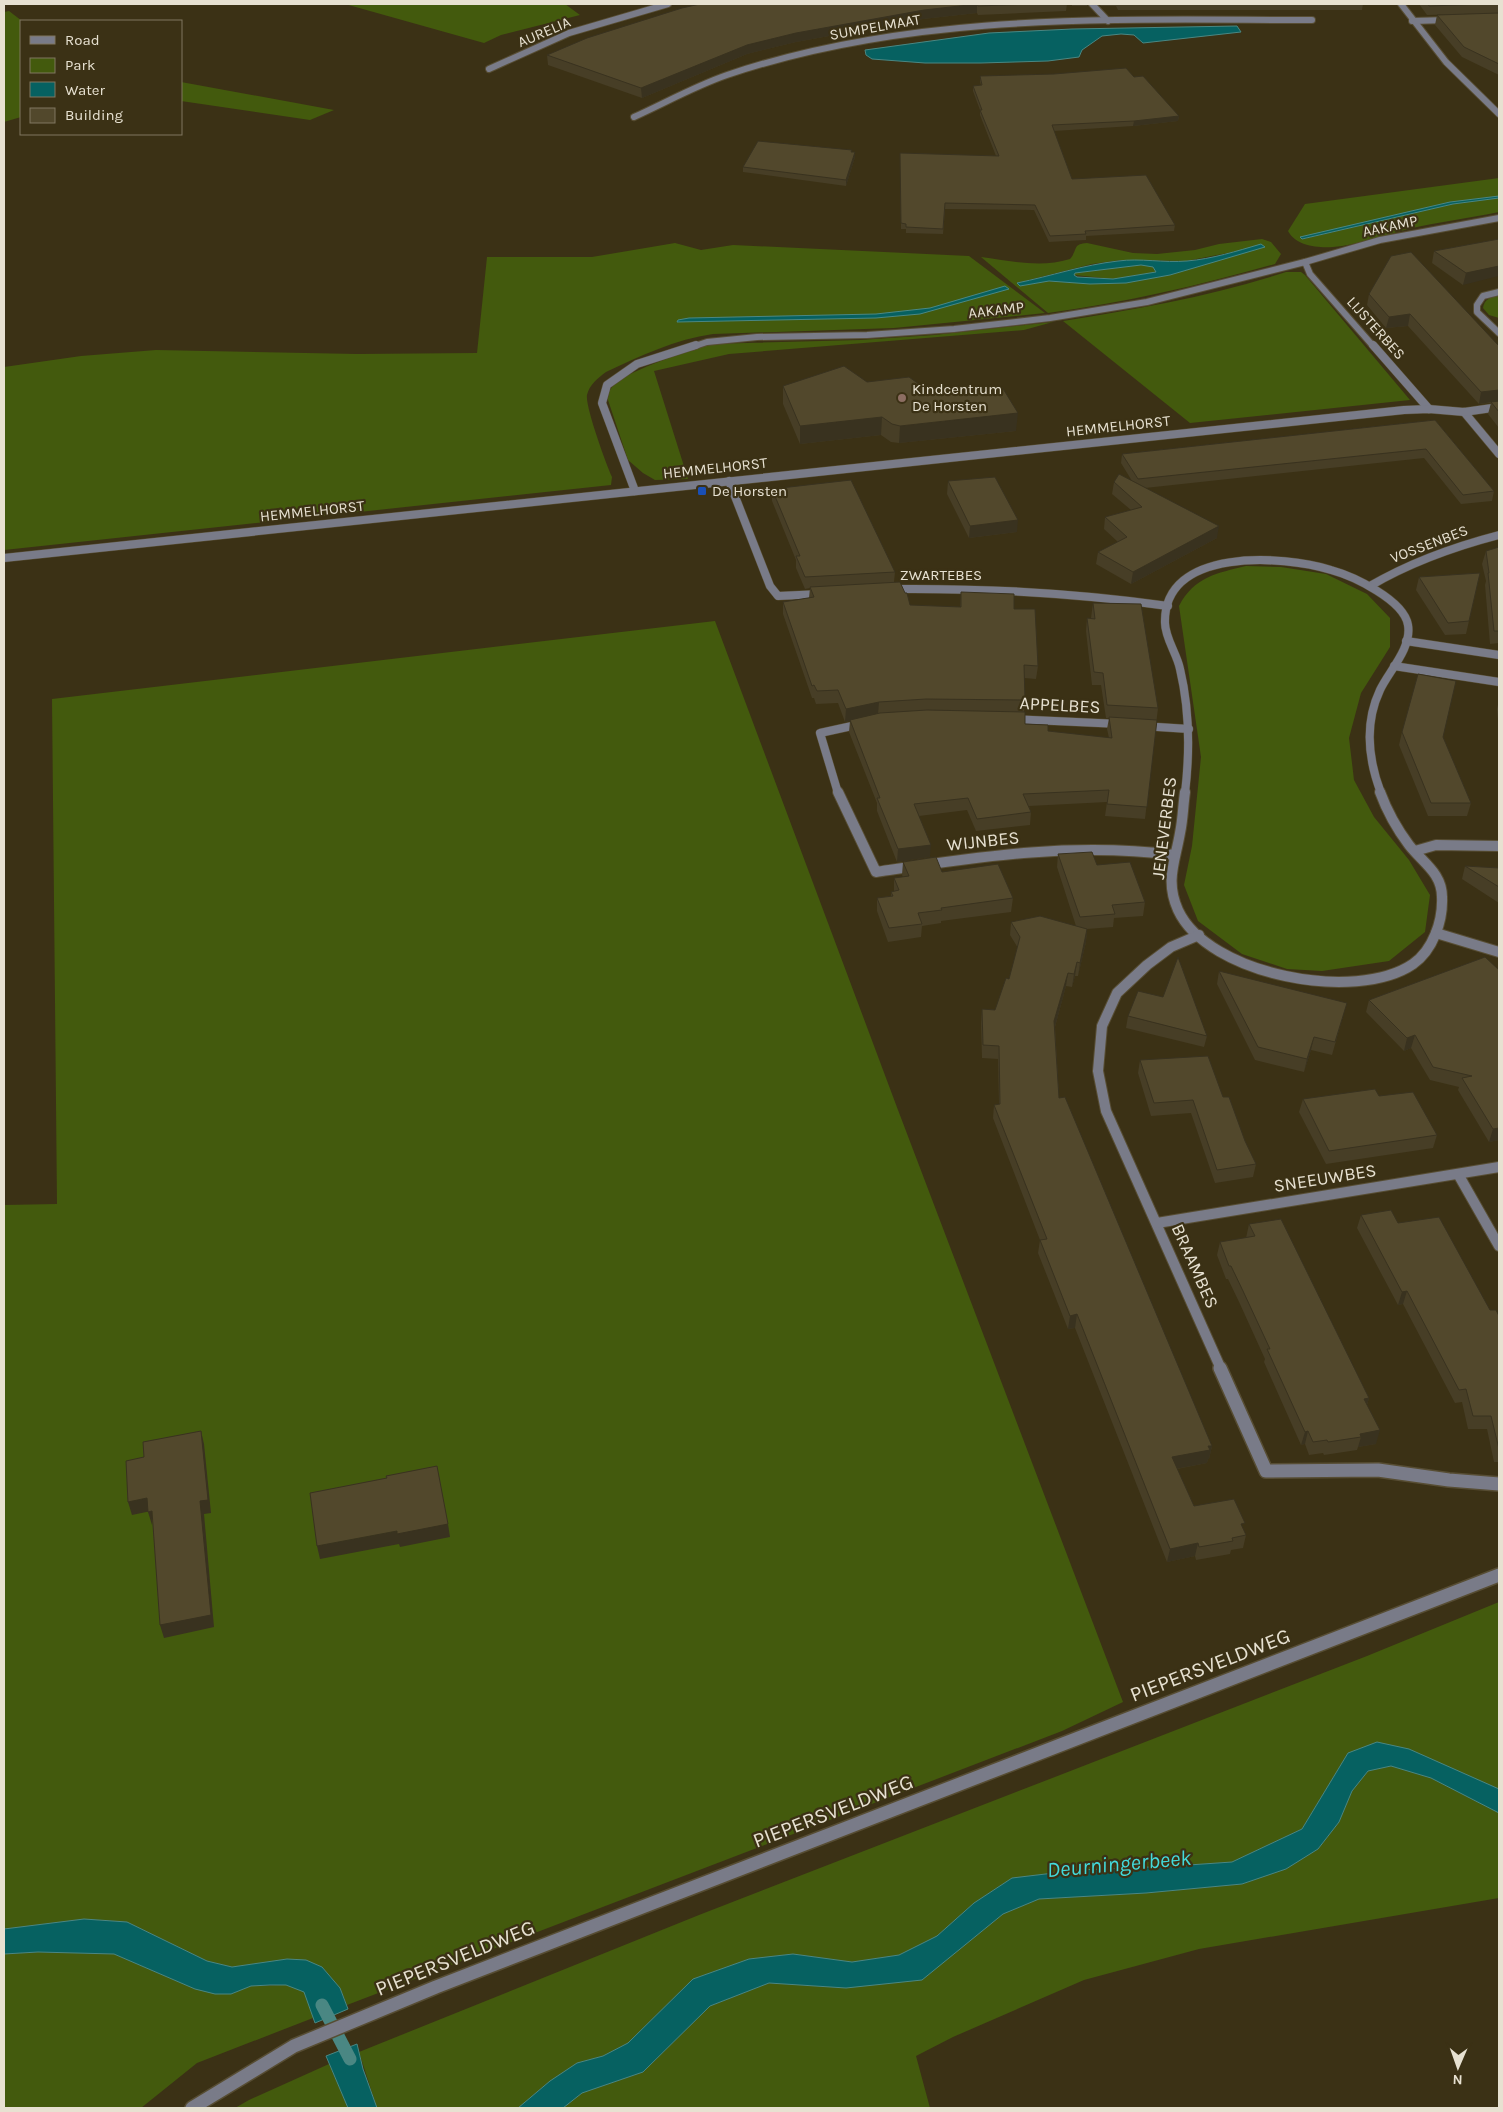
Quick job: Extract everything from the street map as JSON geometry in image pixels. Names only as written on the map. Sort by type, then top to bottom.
[{"type":"street","name":"AURELIA","points":[[489,69],[569,33],[668,4]]},
{"type":"street","points":[[1092,4],[1108,21]]},
{"type":"street","points":[[1401,4],[1412,21],[1454,72],[1499,114]]},
{"type":"street","name":"SUMPELMAAT","points":[[634,117],[726,75],[788,57],[862,40],[948,27],[1028,21],[1312,20]]},
{"type":"street","points":[[1412,21],[1451,20]]},
{"type":"street","name":"AAKAMP","points":[[635,491],[602,403],[607,385],[637,364],[707,342],[757,337],[867,335],[954,329],[1050,318],[1147,302],[1305,262],[1380,240],[1499,218]]},
{"type":"street","name":"LIJSTERBES","points":[[1305,262],[1310,274],[1430,409]]},
{"type":"street","points":[[1499,292],[1483,296],[1477,305],[1477,312],[1496,327],[1499,333]]},
{"type":"street","name":"HEMMELHORST","points":[[4,558],[1430,409],[1464,412],[1499,407]]},
{"type":"street","points":[[1464,412],[1499,454]]},
{"type":"street","points":[[729,481],[770,586],[778,596],[827,594]]},
{"type":"street","name":"VOSSENBES","points":[[1370,586],[1400,568],[1467,542],[1499,535]]},
{"type":"street","name":"JENEVERBES","points":[[1256,559],[1302,562],[1333,569],[1370,586],[1389,600],[1406,617],[1410,628],[1406,641],[1381,689],[1374,708],[1369,740],[1374,774],[1388,808],[1403,836],[1439,878],[1443,903],[1436,933],[1420,959],[1399,972],[1366,979],[1327,983],[1280,976],[1243,964],[1216,949],[1198,935],[1186,922],[1175,904],[1171,882],[1174,855],[1180,835],[1190,752],[1189,729],[1182,678],[1177,657],[1165,624],[1168,606],[1178,584],[1197,573],[1221,564],[1256,559]]},
{"type":"street","name":"ZWARTEBES","points":[[883,589],[977,588],[1053,592],[1168,606]]},
{"type":"street","points":[[1406,641],[1499,655]]},
{"type":"street","points":[[1394,666],[1499,682]]},
{"type":"street","name":"APPELBES","points":[[1007,719],[1189,729]]},
{"type":"street","name":"WIJNBES","points":[[867,723],[820,733],[840,800],[876,872],[1000,854],[1096,848],[1143,850],[1174,855]]},
{"type":"street","points":[[1414,851],[1436,845],[1499,846]]},
{"type":"street","points":[[1436,933],[1499,952]]},
{"type":"street","name":"BRAAMBES","points":[[1198,935],[1171,947],[1147,965],[1117,992],[1102,1026],[1098,1071],[1106,1111],[1266,1471],[1378,1470],[1449,1480],[1499,1484]]},
{"type":"street","name":"SNEEUWBES","points":[[1156,1223],[1499,1167]]},
{"type":"street","points":[[1458,1174],[1499,1246]]},
{"type":"street","name":"PIEPERSVELDWEG","points":[[192,2108],[294,2046],[454,1980],[1499,1575]]},
{"type":"green space","points":[[345,4],[565,4],[580,15],[501,35],[484,43]]},
{"type":"green space","points":[[9,11],[21,20],[20,117],[4,122],[4,12]]},
{"type":"green space","points":[[182,82],[334,110],[310,120],[182,101]]},
{"type":"green space","points":[[1499,178],[1499,196],[1450,202],[1301,238],[1453,204],[1499,198],[1499,212],[1408,229],[1361,242],[1333,247],[1320,247],[1302,243],[1296,240],[1288,231],[1305,204]]},
{"type":"green space","points":[[1262,239],[1271,242],[1281,254],[1275,264],[1219,279],[1134,299],[1048,313],[981,257],[1026,263],[1048,263],[1070,259],[1077,246],[1087,243],[1133,253],[1157,254],[1195,250],[1219,244]],"holes":[[[1264,246],[1170,275],[1126,283],[1091,284],[1049,281],[1020,286],[1017,283],[1092,264],[1121,260],[1186,261]]]},
{"type":"green space","points":[[675,243],[701,250],[733,245],[969,256],[1045,313],[894,328],[713,334],[699,336],[658,349],[606,372],[594,382],[588,391],[589,411],[612,477],[611,485],[4,550],[4,367],[81,356],[156,350],[357,354],[477,353],[487,257],[592,257]]},
{"type":"green space","points":[[1141,265],[1153,267],[1156,272],[1113,279],[1074,275],[1075,273]]},
{"type":"green space","points":[[1286,272],[1301,272],[1305,275],[1410,400],[1190,423],[1063,321],[1147,307],[1203,295]]},
{"type":"green space","points":[[1499,295],[1499,318],[1489,315],[1483,308],[1486,300]]},
{"type":"green space","points":[[1053,322],[1024,330],[729,354],[654,371],[688,479],[655,480],[643,473],[628,460],[608,400],[611,389],[623,378],[661,361],[710,344],[860,340],[934,335]]},
{"type":"green space","points":[[1246,566],[1281,567],[1326,574],[1367,594],[1390,618],[1390,647],[1361,693],[1349,738],[1354,780],[1374,817],[1409,860],[1430,895],[1425,932],[1389,961],[1322,971],[1287,969],[1242,954],[1198,921],[1184,885],[1192,846],[1201,757],[1179,606],[1185,596],[1199,582],[1216,574]]},
{"type":"green space","points":[[715,621],[1123,1702],[1062,1731],[347,2005],[340,1988],[322,1967],[287,1959],[232,1967],[207,1961],[127,1922],[84,1919],[4,1929],[4,1205],[57,1204],[52,699]]},
{"type":"green space","points":[[1499,1602],[1499,1789],[1469,1776],[1348,1753],[1302,1829],[1232,1862],[1079,1870],[1012,1878],[974,1903],[937,1936],[899,1955],[852,1962],[793,1954],[749,1959],[693,1979],[628,2043],[603,2056],[577,2063],[550,2081],[518,2108],[377,2108],[359,2052],[699,1915],[1367,1656]]},
{"type":"green space","points":[[1391,1766],[1431,1778],[1499,1813],[1499,1898],[1199,1949],[1084,1980],[953,2037],[916,2056],[930,2108],[563,2108],[582,2093],[643,2072],[710,2006],[769,1983],[846,1988],[955,1953],[1003,1914],[1039,1899],[1146,1893],[1242,1884],[1286,1869],[1318,1849],[1339,1822],[1352,1791],[1368,1771]]},
{"type":"green space","points":[[38,1952],[114,1954],[195,1989],[231,1994],[251,1986],[286,1985],[304,1991],[313,2018],[197,2063],[141,2108],[4,2108],[4,1954]]},
{"type":"green space","points":[[329,2064],[348,2108],[235,2108],[249,2100]]},
{"type":"water","points":[[1237,26],[1241,32],[1143,43],[1134,35],[1102,36],[1082,50],[1079,57],[1048,61],[925,63],[872,59],[866,55],[865,50],[989,33],[1072,29]]},
{"type":"water","points":[[1499,196],[1499,198],[1453,204],[1302,239],[1300,237],[1450,202]]},
{"type":"water","points":[[1261,244],[1265,247],[1170,275],[1126,283],[1090,284],[1049,281],[1020,286],[1017,283],[1105,263],[1126,260],[1196,260]],"holes":[[[1141,265],[1153,267],[1156,272],[1113,279],[1077,277],[1074,275],[1075,273]]]},
{"type":"water","points":[[1005,286],[1009,289],[920,314],[876,318],[677,322],[678,320],[689,318],[876,314],[930,308]]},
{"type":"water","points":[[1377,1742],[1409,1749],[1499,1789],[1499,1813],[1431,1778],[1391,1766],[1368,1771],[1352,1791],[1339,1822],[1318,1849],[1286,1869],[1242,1884],[1146,1893],[1039,1899],[1003,1914],[922,1980],[846,1988],[769,1983],[710,2006],[643,2072],[582,2093],[563,2108],[518,2108],[550,2081],[577,2063],[603,2056],[628,2043],[693,1979],[749,1959],[793,1954],[852,1962],[899,1955],[937,1936],[974,1903],[1012,1878],[1079,1870],[1232,1862],[1302,1829],[1348,1753]]},
{"type":"water","points":[[84,1919],[127,1922],[207,1961],[232,1967],[287,1959],[306,1960],[322,1967],[340,1988],[348,2009],[315,2023],[304,1992],[286,1985],[251,1986],[231,1994],[215,1994],[195,1989],[114,1954],[38,1952],[4,1954],[4,1929]]},
{"type":"water","points":[[357,2044],[363,2069],[377,2108],[348,2108],[326,2056]]},
{"type":"building","points":[[700,4],[977,4],[924,10],[796,33],[747,45],[641,88],[547,55],[587,38]]},
{"type":"building","points":[[977,4],[1030,4],[978,6]]},
{"type":"building","points":[[1428,4],[1485,4],[1429,6]]},
{"type":"building","points":[[1499,13],[1499,64],[1464,47],[1437,15]]},
{"type":"building","points":[[1126,68],[1134,77],[1143,76],[1179,116],[1134,121],[1052,125],[1072,179],[1146,175],[1175,225],[1085,231],[1086,234],[1050,236],[1035,205],[945,203],[943,229],[906,227],[906,224],[901,223],[900,153],[999,156],[980,110],[982,110],[973,86],[982,85],[980,76],[1054,74]]},
{"type":"building","points":[[758,141],[852,150],[851,152],[855,152],[846,180],[743,167]]},
{"type":"building","points":[[1499,239],[1499,266],[1466,273],[1434,251]]},
{"type":"building","points":[[1411,252],[1499,346],[1499,390],[1481,392],[1410,314],[1389,317],[1369,294],[1391,256]]},
{"type":"building","points":[[844,366],[867,382],[909,377],[933,394],[1002,387],[1018,413],[900,426],[892,424],[882,417],[800,426],[783,386]]},
{"type":"building","points":[[1499,401],[1499,412],[1491,402]]},
{"type":"building","points":[[1435,420],[1494,491],[1463,495],[1426,449],[1138,479],[1122,454]]},
{"type":"building","points":[[1119,474],[1219,526],[1133,572],[1098,552],[1127,537],[1105,517],[1142,507],[1114,482]]},
{"type":"building","points":[[995,477],[1018,520],[970,526],[948,481]]},
{"type":"building","points":[[851,480],[895,572],[805,577],[796,556],[800,556],[772,489]]},
{"type":"building","points":[[1499,547],[1499,631],[1494,631],[1486,551]]},
{"type":"building","points":[[1480,573],[1469,621],[1448,623],[1419,577]]},
{"type":"building","points":[[900,582],[905,593],[907,593],[910,605],[961,607],[961,592],[1014,594],[1014,609],[1035,609],[1038,666],[1024,665],[1025,700],[926,699],[879,702],[846,709],[838,690],[817,691],[814,685],[812,686],[783,602],[814,597],[810,587]]},
{"type":"building","points":[[1093,603],[1141,604],[1158,708],[1107,705],[1103,673],[1094,672],[1087,618],[1095,619]]},
{"type":"building","points":[[1418,674],[1456,681],[1443,737],[1471,803],[1431,803],[1402,732]]},
{"type":"building","points":[[927,710],[1025,712],[1025,724],[1048,725],[1048,731],[1112,738],[1109,717],[1157,720],[1147,807],[1107,804],[1109,790],[1023,794],[1031,812],[977,819],[968,798],[914,804],[931,845],[898,849],[877,798],[880,798],[850,720],[880,713]]},
{"type":"building","points":[[1092,852],[1097,865],[1130,862],[1145,902],[1112,905],[1115,914],[1080,917],[1058,854]]},
{"type":"building","points":[[936,857],[942,872],[998,864],[1013,898],[918,913],[922,924],[889,928],[877,898],[893,896],[891,892],[899,890],[894,878],[909,876],[903,862]]},
{"type":"building","points":[[1465,866],[1499,868],[1499,887]]},
{"type":"building","points":[[1040,916],[1087,929],[1080,963],[1077,962],[1074,974],[1068,973],[1054,1021],[1059,1098],[1065,1097],[1212,1446],[1208,1446],[1210,1450],[1172,1457],[1194,1506],[1234,1499],[1245,1523],[1241,1524],[1246,1535],[1232,1538],[1233,1541],[1199,1547],[1198,1543],[1170,1549],[1077,1314],[1070,1316],[1040,1240],[1047,1239],[994,1105],[1000,1104],[999,1046],[983,1045],[982,1009],[995,1010],[1006,978],[1009,979],[1020,937],[1011,922]]},
{"type":"building","points":[[1178,957],[1207,1036],[1128,1016],[1138,991],[1163,997]]},
{"type":"building","points":[[1485,957],[1499,970],[1499,1128],[1493,1129],[1462,1078],[1472,1076],[1433,1067],[1415,1035],[1407,1038],[1369,1000]]},
{"type":"building","points":[[1219,971],[1347,1003],[1335,1042],[1314,1037],[1307,1059],[1258,1047]]},
{"type":"building","points":[[1208,1056],[1223,1097],[1229,1097],[1245,1141],[1256,1164],[1217,1170],[1193,1100],[1154,1103],[1140,1060]]},
{"type":"building","points":[[1375,1089],[1379,1096],[1413,1092],[1437,1135],[1329,1151],[1303,1099]]},
{"type":"building","points":[[1391,1210],[1398,1223],[1439,1217],[1490,1310],[1496,1310],[1499,1316],[1499,1449],[1491,1416],[1473,1416],[1466,1389],[1459,1390],[1407,1291],[1402,1292],[1361,1215]]},
{"type":"building","points":[[1281,1219],[1369,1398],[1364,1399],[1380,1430],[1360,1434],[1361,1437],[1328,1442],[1327,1440],[1313,1442],[1308,1431],[1305,1432],[1267,1349],[1270,1349],[1231,1266],[1229,1266],[1220,1242],[1255,1236],[1249,1224]]},
{"type":"building","points":[[201,1431],[208,1500],[200,1501],[211,1615],[160,1625],[152,1511],[148,1512],[147,1498],[128,1502],[126,1461],[144,1457],[143,1442]]},
{"type":"building","points":[[437,1466],[448,1524],[397,1534],[397,1531],[317,1546],[310,1493]]},
{"type":"waterway","name":"Deurningerbeek","points":[[322,2005],[350,2059]]},
{"type":"place","name":"Kindcentrum De Horsten","points":[[902,398]]},
{"type":"place","name":"De Horsten","points":[[702,491]]}]
